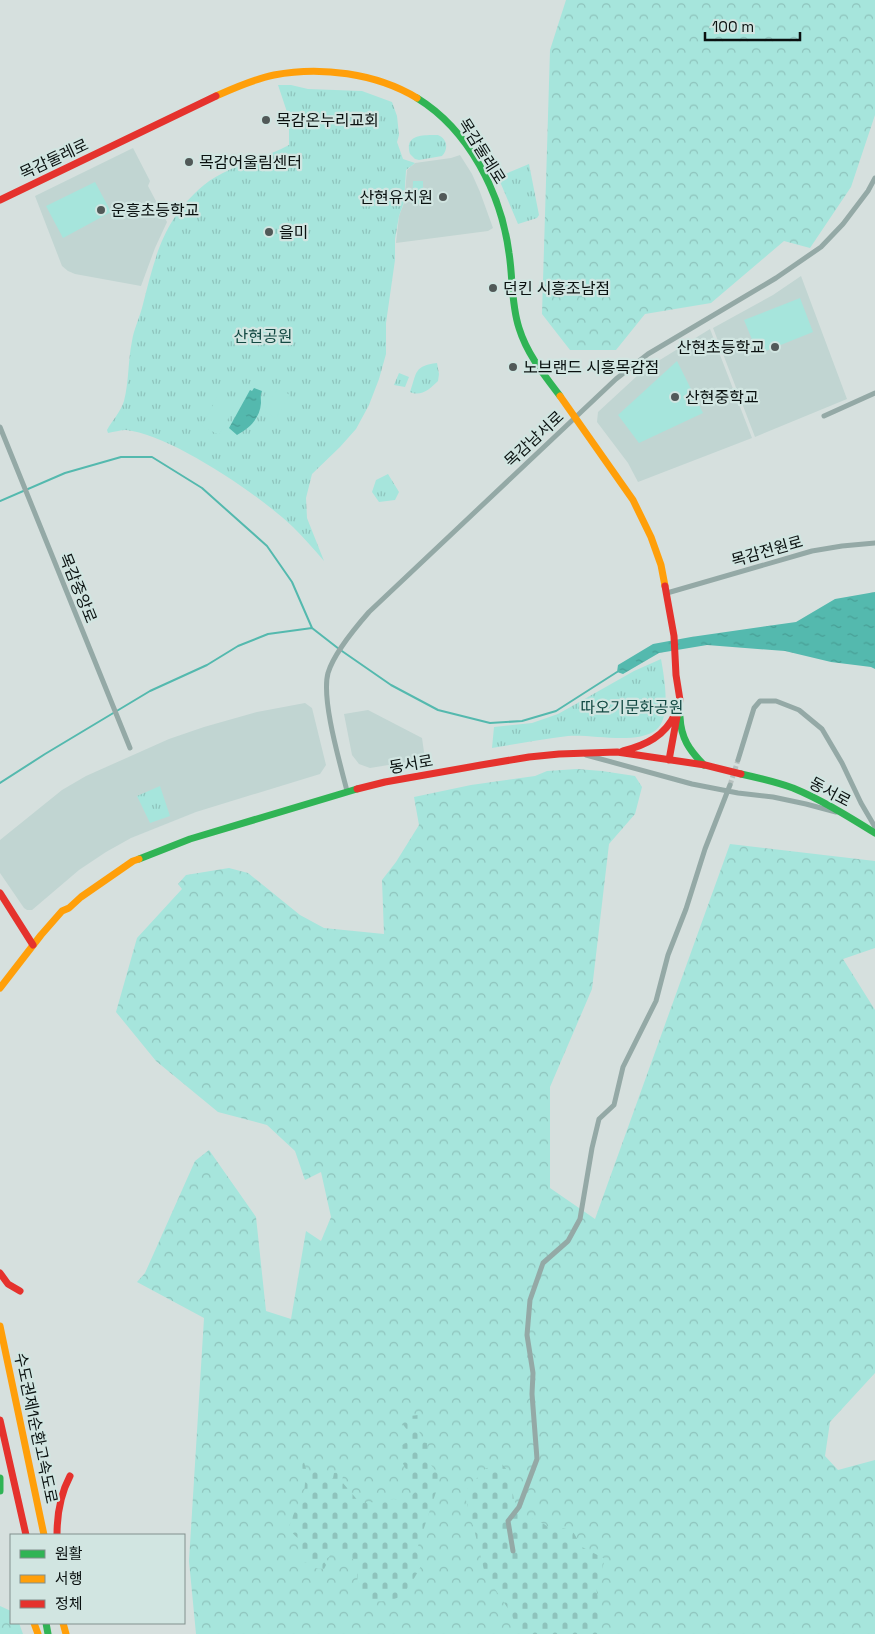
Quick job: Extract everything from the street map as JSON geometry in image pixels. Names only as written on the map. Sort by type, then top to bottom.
[{"type":"main road","name":"목감둘레로","points":[[0,200],[223,93],[252,81],[279,74],[327,71],[364,76],[390,85],[420,101],[445,119],[466,144],[489,182],[505,229],[515,313],[530,354],[634,500],[651,537],[661,565],[670,608],[680,700]]},
{"type":"main road","points":[[617,752],[648,743],[667,729],[680,700]]},
{"type":"main road","points":[[669,760],[680,700]]},
{"type":"main road","points":[[680,700],[682,738],[686,746],[705,765]]},
{"type":"main road","name":"동서로","points":[[0,988],[33,945],[62,912],[133,861],[190,839],[347,791],[385,782],[528,757],[617,752],[705,765],[773,781],[795,789],[875,833]]},
{"type":"main road","points":[[0,893],[33,945]]},
{"type":"main road","points":[[0,1273],[8,1284],[20,1291]]},
{"type":"main road","name":"수도권제1순환고속도로","points":[[0,1326],[44,1534]]},
{"type":"main road","name":"수도권제1순환고속도로","points":[[0,1420],[26,1534]]},
{"type":"main road","points":[[57,1534],[56,1517],[60,1496],[70,1476]]},
{"type":"main road","points":[[0,1478],[0,1491]]},
{"type":"street","name":"목감남서로","points":[[347,791],[330,718],[327,694],[328,674],[343,645],[356,626],[616,379],[648,354],[776,278],[821,247],[843,224],[868,191],[875,178]]},
{"type":"street","points":[[824,416],[875,393]]},
{"type":"street","name":"목감중앙로","points":[[0,427],[130,748]]},
{"type":"street","name":"목감전원로","points":[[667,593],[812,551],[875,543]]},
{"type":"street","points":[[738,760],[754,708],[760,701],[776,701],[798,710],[822,729],[875,827]]},
{"type":"street","points":[[581,754],[692,784],[772,797],[844,815]]},
{"type":"street","points":[[513,1551],[508,1521],[519,1507],[537,1459],[532,1394],[533,1373],[527,1335],[530,1300],[543,1264],[568,1242],[580,1219],[599,1119],[614,1105],[623,1066],[656,1000],[668,955],[686,908],[705,849],[730,785]]},
{"type":"shaded area","name":"운흥초등학교","points":[[133,148],[150,181],[148,186],[167,222],[141,286],[75,274],[68,271],[62,266],[35,196]]},
{"type":"shaded area","name":"산현유치원","points":[[460,155],[472,174],[493,228],[488,231],[396,243],[399,216],[404,203],[407,170],[415,163]]},
{"type":"shaded area","name":"산현초등학교","points":[[801,276],[847,399],[755,437],[713,328],[773,295]]},
{"type":"shaded area","name":"산현중학교","points":[[710,329],[752,438],[638,482],[628,463],[597,422],[598,412],[637,376]]},
{"type":"shaded area","points":[[305,703],[312,708],[326,765],[320,774],[196,812],[131,838],[79,870],[32,910],[24,908],[0,873],[0,840],[62,790],[86,776],[169,739],[204,727],[257,712]]},
{"type":"shaded area","points":[[368,710],[422,738],[425,759],[370,768],[359,764],[352,755],[344,714]]},
{"type":"green space","points":[[566,0],[875,0],[875,115],[851,187],[810,248],[784,241],[711,303],[645,314],[616,350],[570,350],[542,314],[550,50]]},
{"type":"green space","name":"산현공원","points":[[278,85],[291,85],[308,89],[362,91],[392,102],[397,116],[399,135],[397,142],[403,159],[415,163],[406,170],[404,202],[399,216],[395,239],[395,260],[386,323],[386,354],[379,379],[369,405],[356,429],[312,474],[306,498],[307,518],[324,561],[297,531],[278,514],[260,499],[214,468],[166,442],[144,434],[126,430],[108,433],[107,430],[124,401],[134,332],[156,256],[169,226],[190,198],[214,178],[289,145],[289,118]]},
{"type":"green space","points":[[438,135],[446,144],[446,150],[442,156],[419,160],[410,154],[409,147],[412,139],[421,136]]},
{"type":"green space","points":[[529,164],[539,215],[537,218],[518,224],[498,177]]},
{"type":"green space","points":[[413,181],[423,181],[423,202],[417,204],[412,204]]},
{"type":"green space","points":[[95,182],[111,212],[63,238],[46,206]]},
{"type":"green space","points":[[800,298],[813,332],[758,354],[744,320]]},
{"type":"green space","points":[[677,361],[703,413],[639,443],[618,415]]},
{"type":"green space","points":[[437,363],[438,381],[422,393],[410,392],[420,368]]},
{"type":"green space","points":[[399,373],[409,377],[405,387],[394,385]]},
{"type":"green space","points":[[278,388],[290,395],[276,418],[264,411]]},
{"type":"green space","points":[[217,397],[235,406],[219,435],[202,426]]},
{"type":"green space","points":[[388,474],[399,492],[395,500],[379,502],[372,492],[376,480]]},
{"type":"green space","name":"따오기문화공원","points":[[661,659],[666,696],[664,716],[656,730],[637,737],[568,736],[492,748],[494,727],[532,723],[558,714],[634,671]]},
{"type":"green space","points":[[577,769],[635,776],[642,787],[635,814],[609,844],[592,989],[550,1087],[550,1188],[595,1219],[730,844],[875,861],[875,948],[843,959],[875,1010],[875,1373],[830,1422],[825,1456],[838,1470],[875,1460],[875,1634],[196,1634],[189,1561],[204,1318],[137,1282],[145,1273],[195,1161],[209,1150],[256,1217],[266,1311],[291,1319],[306,1231],[321,1241],[331,1217],[321,1172],[305,1180],[295,1151],[267,1125],[218,1112],[156,1061],[116,1012],[137,938],[182,889],[178,884],[186,875],[229,868],[248,873],[300,915],[324,928],[384,934],[382,880],[396,862],[419,825],[414,797],[471,785],[535,776],[547,771]]},
{"type":"green space","points":[[160,786],[170,816],[150,823],[137,796]]},
{"type":"green space","points":[[418,1415],[423,1420],[417,1428],[421,1435],[420,1441],[427,1443],[429,1454],[426,1459],[439,1475],[438,1486],[416,1552],[423,1562],[408,1587],[397,1598],[384,1601],[361,1600],[356,1561],[338,1551],[331,1553],[329,1557],[323,1560],[326,1565],[324,1569],[314,1568],[311,1564],[300,1561],[298,1552],[302,1542],[288,1529],[296,1508],[304,1495],[305,1483],[298,1457],[302,1456],[307,1472],[319,1470],[327,1472],[325,1478],[333,1478],[334,1473],[340,1472],[343,1475],[342,1482],[360,1503],[394,1499],[405,1502],[415,1492],[399,1456],[402,1446],[410,1440],[408,1431],[401,1422],[410,1416]]},
{"type":"green space","points":[[500,1462],[509,1472],[514,1500],[522,1514],[544,1524],[553,1531],[561,1528],[572,1530],[582,1547],[605,1559],[596,1589],[601,1607],[598,1634],[521,1634],[509,1610],[485,1574],[464,1493],[485,1469]]},
{"type":"green space","points":[[0,1606],[10,1611],[10,1624],[19,1624],[23,1634],[0,1634]]},
{"type":"water","points":[[254,388],[262,391],[259,413],[250,426],[237,435],[229,428],[250,390],[252,391]]},
{"type":"water","points":[[875,592],[875,669],[831,662],[785,651],[707,645],[659,653],[623,674],[617,672],[618,665],[653,644],[796,622],[835,599]]},
{"type":"waterway","points":[[0,501],[65,473],[121,457],[152,457],[202,488],[267,546],[292,582],[312,628]]},
{"type":"waterway","points":[[0,783],[150,691],[207,665],[238,646],[268,634],[312,628],[391,685],[438,710],[490,723],[522,721],[556,711],[617,672]]},
{"type":"tunnel","points":[[730,785],[738,760]]},
{"type":"traffic: fast","points":[[417,98],[436,111],[467,145],[490,186],[505,230],[516,319],[522,338],[542,372],[560,396]]},
{"type":"traffic: fast","points":[[680,717],[684,737],[694,754],[704,765]]},
{"type":"traffic: fast","points":[[741,774],[793,788],[835,809],[875,833]]},
{"type":"traffic: fast","points":[[139,859],[190,839],[357,789]]},
{"type":"traffic: fast","points":[[0,1478],[0,1491]]},
{"type":"traffic: fast","points":[[46,1624],[48,1634]]},
{"type":"traffic: slow","points":[[216,96],[244,84],[274,75],[310,71],[366,77],[401,89],[417,98]]},
{"type":"traffic: slow","points":[[560,396],[633,500],[651,537],[661,565],[665,586]]},
{"type":"traffic: slow","points":[[0,988],[62,911],[69,908],[81,897],[133,861],[139,859]]},
{"type":"traffic: slow","points":[[0,1326],[44,1534]]},
{"type":"traffic: slow","points":[[34,1624],[38,1634]]},
{"type":"traffic: slow","points":[[63,1624],[66,1634]]},
{"type":"traffic: jam","points":[[0,200],[216,96]]},
{"type":"traffic: jam","points":[[665,586],[674,636],[676,675],[680,700],[669,760]]},
{"type":"traffic: jam","points":[[623,751],[639,746],[660,734],[671,722],[675,714]]},
{"type":"traffic: jam","points":[[357,789],[385,782],[481,765],[559,754],[617,752],[705,765],[741,774]]},
{"type":"traffic: jam","points":[[0,893],[33,945]]},
{"type":"traffic: jam","points":[[0,1273],[8,1284],[20,1291]]},
{"type":"traffic: jam","points":[[0,1420],[26,1534]]},
{"type":"traffic: jam","points":[[57,1534],[60,1505],[70,1476]]},
{"type":"place","name":"목감온누리교회","points":[[266,120]]},
{"type":"place","name":"목감어울림센터","points":[[189,162]]},
{"type":"place","name":"산현유치원","points":[[443,197]]},
{"type":"place","name":"운흥초등학교","points":[[101,210]]},
{"type":"place","name":"을미","points":[[269,232]]},
{"type":"place","name":"던킨 시흥조남점","points":[[493,288]]},
{"type":"place","name":"산현초등학교","points":[[775,347]]},
{"type":"place","name":"노브랜드 시흥목감점","points":[[513,367]]},
{"type":"place","name":"산현중학교","points":[[675,397]]}]
